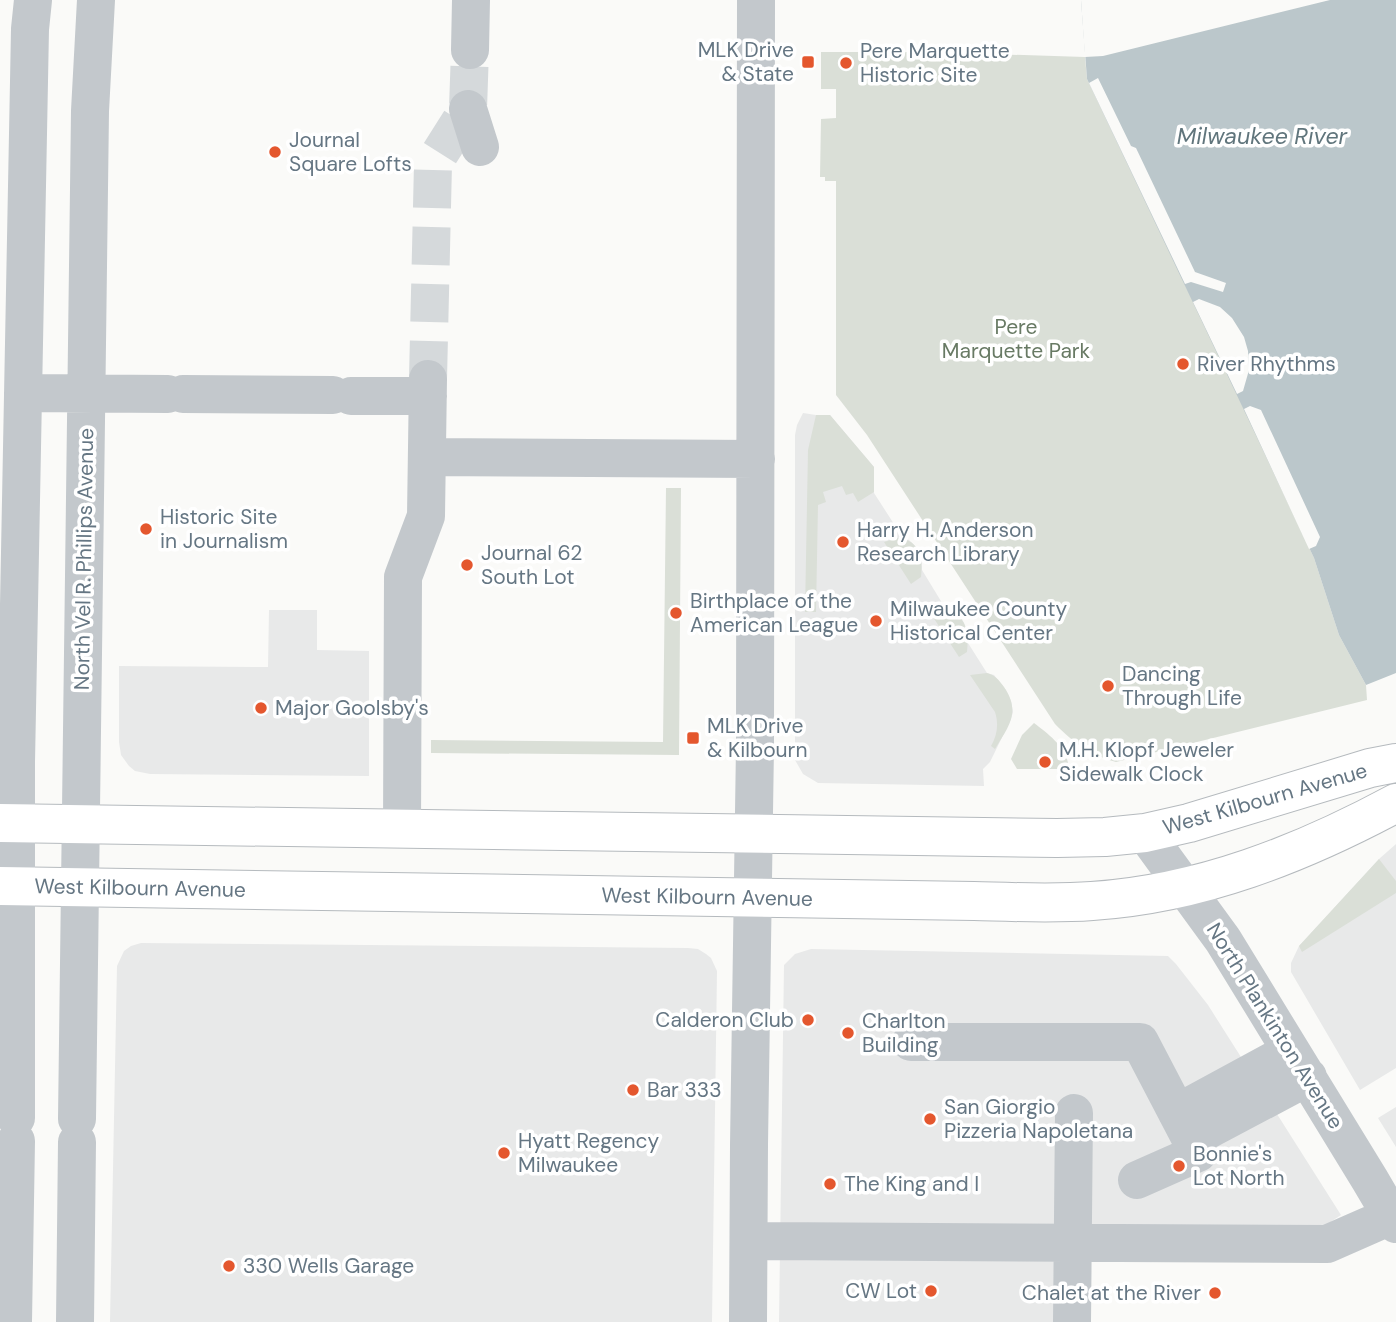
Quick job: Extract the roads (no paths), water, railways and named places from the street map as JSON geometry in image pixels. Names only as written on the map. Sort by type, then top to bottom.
[{"type":"main road","name":"West Kilbourn Avenue","points":[[8,823],[1105,838],[1145,833],[1196,821],[1370,768],[1396,763]]},
{"type":"main road","name":"West Kilbourn Avenue","points":[[8,887],[1090,901],[1185,887],[1249,870],[1282,858],[1396,803]]},
{"type":"street","points":[[13,1322],[16,1129],[8,823],[16,742],[30,29],[33,0]]},
{"type":"street","name":"North Vel R. Phillips Avenue","points":[[75,1322],[90,111],[96,0]]},
{"type":"street","points":[[470,50],[471,0]]},
{"type":"street","points":[[748,1322],[754,833],[756,0]]},
{"type":"street","points":[[468,109],[480,147]]},
{"type":"street","points":[[29,111],[90,111]]},
{"type":"street","points":[[23,393],[342,396],[428,388],[426,516],[403,577],[402,828]]},
{"type":"street","points":[[427,457],[756,459]]},
{"type":"street","name":"North Plankinton Avenue","points":[[1145,833],[1223,940],[1394,1220]]},
{"type":"street","points":[[911,1042],[1140,1042],[1198,1153],[1137,1180]]},
{"type":"street","points":[[1184,1126],[1300,1064]]},
{"type":"street","points":[[1072,1322],[1074,1113]]},
{"type":"street","points":[[749,1241],[1327,1244],[1394,1220]]},
{"type":"water","name":"Milwaukee River","points":[[1081,0],[1396,0],[1396,673],[1366,685],[1339,635],[1314,558],[1087,79]]},
{"type":"tunnel","points":[[428,379],[433,164],[468,109],[470,50]]},
{"type":"place","name":"MLK Drive & State","points":[[808,62]]},
{"type":"place","name":"Pere Marquette Historic Site","points":[[846,63]]},
{"type":"place","name":"Journal Square Lofts","points":[[275,152]]},
{"type":"place","name":"River Rhythms","points":[[1183,364]]},
{"type":"place","name":"Historic Site in Journalism","points":[[146,529]]},
{"type":"place","name":"Harry H. Anderson Research Library","points":[[843,542]]},
{"type":"place","name":"Journal 62 South Lot","points":[[467,565]]},
{"type":"place","name":"Birthplace of the American League","points":[[676,613]]},
{"type":"place","name":"Milwaukee County Historical Center","points":[[876,621]]},
{"type":"place","name":"Dancing Through Life","points":[[1108,686]]},
{"type":"place","name":"Major Goolsby's","points":[[261,708]]},
{"type":"place","name":"MLK Drive & Kilbourn","points":[[693,738]]},
{"type":"place","name":"M.H. Klopf Jeweler Sidewalk Clock","points":[[1045,762]]},
{"type":"place","name":"Calderon Club","points":[[808,1020]]},
{"type":"place","name":"Charlton Building","points":[[848,1033]]},
{"type":"place","name":"Bar 333","points":[[633,1090]]},
{"type":"place","name":"San Giorgio Pizzeria Napoletana","points":[[930,1119]]},
{"type":"place","name":"Hyatt Regency Milwaukee","points":[[504,1153]]},
{"type":"place","name":"Bonnie's Lot North","points":[[1179,1166]]},
{"type":"place","name":"The King and I","points":[[830,1184]]},
{"type":"place","name":"330 Wells Garage","points":[[229,1266]]},
{"type":"place","name":"CW Lot","points":[[931,1291]]},
{"type":"place","name":"Chalet at the River","points":[[1215,1293]]},
{"type":"park label","name":"Pere Marquette Park","points":[[1016,339]]}]
